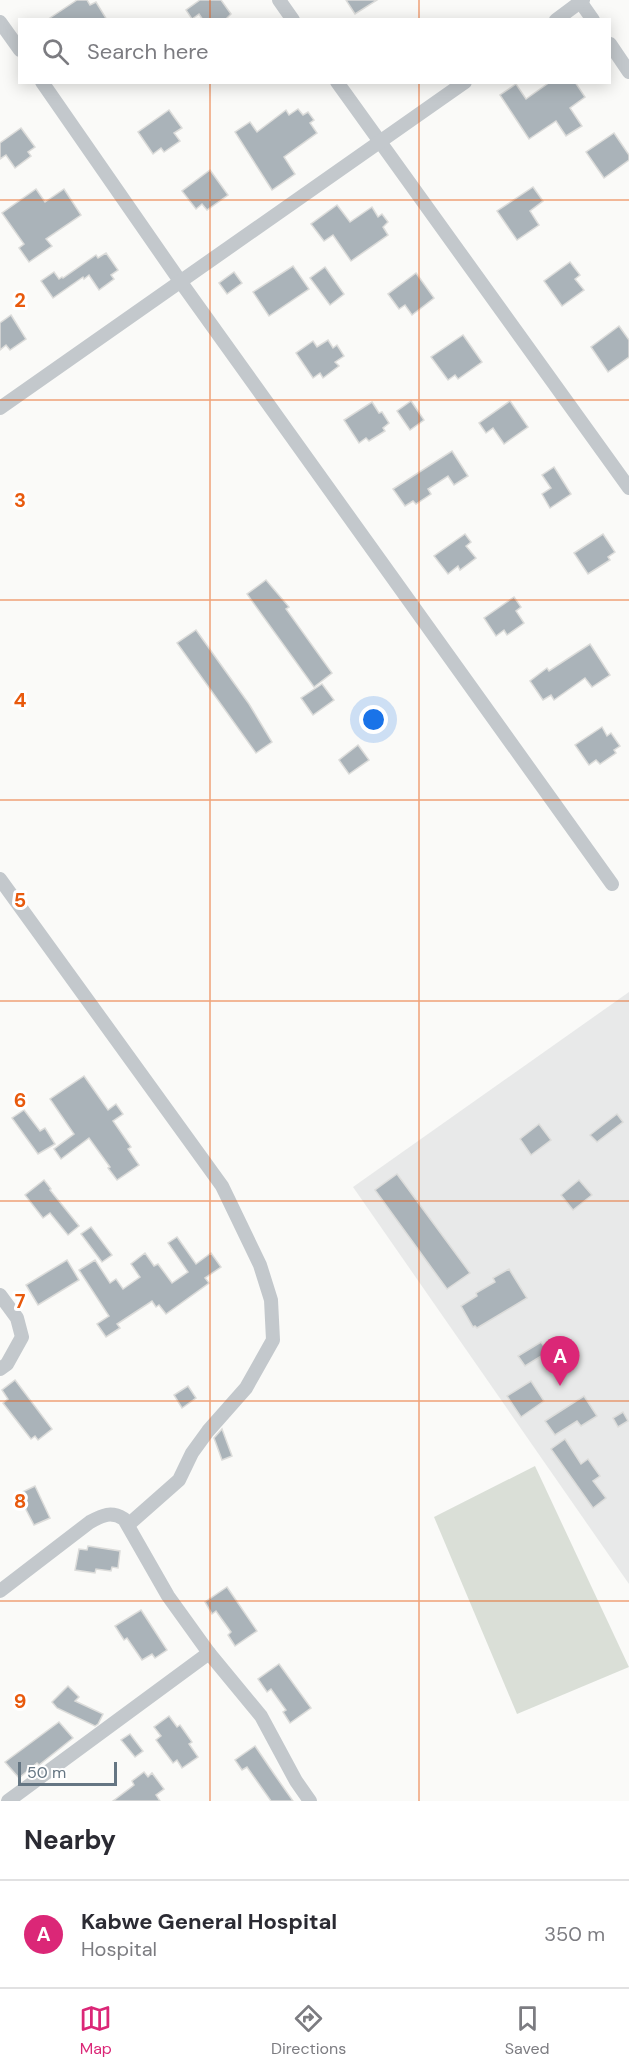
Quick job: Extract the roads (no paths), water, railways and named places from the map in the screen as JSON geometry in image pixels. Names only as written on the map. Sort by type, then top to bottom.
[{"type":"street","points":[[279,0],[292,18]]},
{"type":"street","points":[[559,18],[581,1],[592,18]]},
{"type":"street","points":[[0,22],[18,47]]},
{"type":"street","points":[[611,47],[629,72]]},
{"type":"street","points":[[43,84],[180,281],[612,884]]},
{"type":"street","points":[[338,84],[629,488]]},
{"type":"street","points":[[0,408],[462,84]]},
{"type":"street","points":[[0,879],[222,1186],[260,1265],[272,1300],[273,1340],[246,1388],[208,1431],[192,1453],[179,1480],[128,1526]]},
{"type":"street","points":[[0,1294],[17,1318],[22,1337],[7,1364],[0,1369]]},
{"type":"street","points":[[0,1591],[90,1522],[105,1514],[116,1514],[124,1519],[168,1596],[209,1653],[261,1716],[296,1781],[310,1801]]},
{"type":"street","points":[[0,1796],[9,1801],[209,1653]]},
{"type":"place","name":"Kabwe General Hospital","points":[[560,1386]]}]
